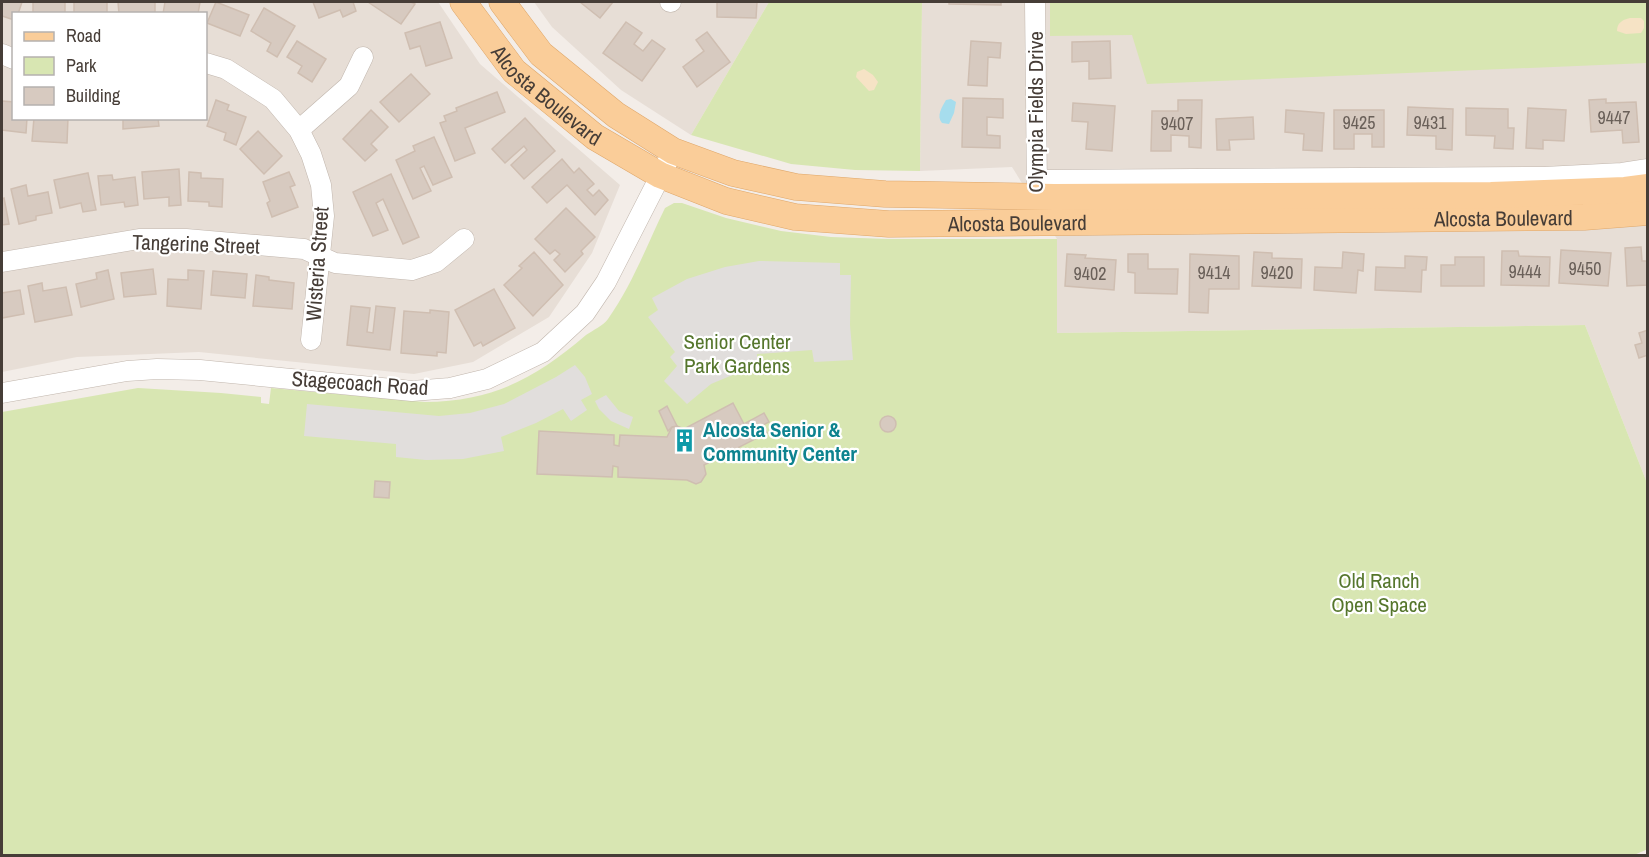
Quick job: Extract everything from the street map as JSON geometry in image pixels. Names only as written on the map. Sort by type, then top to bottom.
[{"type":"main road","name":"Alcosta Boulevard","points":[[463,2],[514,71],[595,137],[660,175],[726,201],[795,217],[889,225],[1584,217],[1647,212]]},
{"type":"main road","name":"Alcosta Boulevard","points":[[502,2],[541,54],[616,115],[673,151],[733,173],[796,187],[885,194],[1037,188],[1228,198],[1491,195],[1625,190],[1647,187]]},
{"type":"street","name":"Olympia Fields Drive","points":[[1034,223],[1037,188],[1035,2]]},
{"type":"street","points":[[299,130],[349,86],[363,57]]},
{"type":"street","name":"Wisteria Street","points":[[207,63],[226,69],[273,99],[299,130],[311,154],[321,184],[324,216],[311,340]]},
{"type":"street","name":"Stagecoach Road","points":[[2,393],[127,371],[157,369],[200,370],[412,391],[450,388],[487,379],[543,352],[585,313],[606,282],[673,151]]},
{"type":"street","name":"Alcosta Boulevard","points":[[1037,188],[1544,177],[1647,170]]},
{"type":"street","name":"Tangerine Street","points":[[2,262],[139,239],[186,239],[304,249],[335,263],[412,270],[436,262],[464,239]]},
{"type":"shaded area","points":[[2,2],[438,2],[480,64],[620,185],[592,253],[549,317],[473,362],[414,374],[199,352],[77,357],[2,372]]},
{"type":"shaded area","points":[[534,2],[769,2],[691,135],[621,90],[552,27]]},
{"type":"shaded area","points":[[922,2],[1647,2],[1647,483],[1585,325],[1056,333],[1057,239],[1012,167],[920,171]]},
{"type":"shaded area","points":[[759,261],[840,263],[840,275],[851,275],[850,325],[853,360],[814,362],[812,350],[757,354],[757,368],[742,371],[711,384],[687,404],[664,381],[677,366],[670,357],[675,352],[648,317],[658,310],[652,298],[687,279],[725,267]]},
{"type":"shaded area","points":[[575,365],[585,377],[592,394],[581,400],[587,410],[571,421],[563,409],[501,437],[504,451],[463,459],[426,460],[396,457],[396,444],[304,436],[307,404],[439,416],[470,413],[504,404]]},
{"type":"shaded area","points":[[606,395],[619,411],[633,417],[629,429],[611,421],[599,409],[595,401]]},
{"type":"green space","points":[[769,2],[922,2],[920,171],[855,170],[791,164],[691,135]]},
{"type":"green space","points":[[1050,2],[1647,2],[1647,63],[1147,84],[1132,35],[1050,36]]},
{"type":"green space","name":"Old Ranch Open Space","points":[[674,203],[682,203],[726,218],[781,231],[831,237],[1057,239],[1057,333],[1585,325],[1647,483],[1648,849],[1634,855],[2,856],[2,412],[138,388],[261,397],[261,403],[269,404],[271,388],[425,402],[450,401],[493,392],[512,385],[549,364],[606,321],[632,279],[665,208]]},
{"type":"sand","points":[[1630,18],[1641,18],[1644,21],[1641,33],[1626,34],[1617,31],[1619,23]]},
{"type":"sand","points":[[864,69],[878,82],[874,90],[869,91],[856,77],[857,72]]},
{"type":"water","points":[[951,99],[956,102],[954,113],[949,124],[942,123],[940,112],[946,100]]},
{"type":"building","points":[[2,2],[22,2],[19,12],[12,12],[12,19],[2,16]]},
{"type":"building","points":[[33,2],[65,2],[65,12],[33,12]]},
{"type":"building","points":[[74,2],[107,2],[107,12],[74,12]]},
{"type":"building","points":[[118,2],[155,2],[155,12],[119,12]]},
{"type":"building","points":[[165,2],[200,2],[198,12],[163,12]]},
{"type":"building","points":[[216,2],[249,15],[240,36],[207,23]]},
{"type":"building","points":[[313,2],[353,2],[356,11],[343,17],[340,10],[319,18]]},
{"type":"building","points":[[368,2],[411,2],[415,4],[401,24]]},
{"type":"building","points":[[580,2],[613,2],[600,18]]},
{"type":"building","points":[[717,2],[757,2],[756,18],[717,17]]},
{"type":"building","points":[[949,2],[1001,2],[1001,5],[949,4]]},
{"type":"building","points":[[264,8],[295,26],[277,57],[267,51],[271,43],[251,31]]},
{"type":"building","points":[[440,22],[452,58],[426,66],[420,46],[410,49],[405,33]]},
{"type":"building","points":[[626,22],[642,33],[634,44],[643,51],[652,40],[665,49],[642,81],[603,53]]},
{"type":"building","points":[[707,32],[730,62],[697,87],[683,67],[704,51],[696,40]]},
{"type":"building","points":[[297,41],[326,59],[312,82],[298,73],[302,66],[287,57]]},
{"type":"building","points":[[971,41],[1001,43],[1000,58],[988,57],[987,86],[968,85]]},
{"type":"building","points":[[1110,41],[1111,78],[1089,79],[1089,61],[1072,62],[1072,42]]},
{"type":"building","points":[[411,74],[430,94],[399,122],[380,102]]},
{"type":"building","points":[[497,92],[505,112],[465,128],[475,153],[455,161],[440,123],[446,121],[444,116],[457,111],[456,108]]},
{"type":"building","points":[[963,98],[1003,99],[1003,118],[987,117],[987,135],[1000,136],[1000,148],[962,147]]},
{"type":"building","points":[[1606,99],[1606,103],[1636,102],[1639,142],[1623,143],[1622,130],[1591,132],[1589,100]]},
{"type":"building","points":[[216,100],[229,105],[227,110],[246,117],[236,145],[224,140],[226,133],[207,126]]},
{"type":"building","points":[[1178,100],[1202,100],[1201,148],[1189,147],[1189,136],[1171,135],[1171,151],[1151,151],[1152,111],[1178,111]]},
{"type":"building","points":[[2,101],[12,102],[12,120],[27,120],[26,133],[2,130]]},
{"type":"building","points":[[1073,103],[1115,106],[1112,151],[1086,149],[1088,122],[1072,121]]},
{"type":"building","points":[[1408,107],[1453,109],[1452,150],[1436,149],[1436,136],[1407,135]]},
{"type":"building","points":[[1466,108],[1508,109],[1508,128],[1514,128],[1513,149],[1494,148],[1495,136],[1466,135]]},
{"type":"building","points":[[1528,108],[1566,110],[1564,141],[1543,140],[1543,149],[1526,148]]},
{"type":"building","points":[[371,110],[388,127],[371,144],[377,150],[365,161],[343,139]]},
{"type":"building","points":[[1286,110],[1324,113],[1322,151],[1303,150],[1304,134],[1285,132]]},
{"type":"building","points":[[1334,110],[1384,110],[1384,147],[1372,147],[1372,134],[1354,134],[1354,149],[1334,149]]},
{"type":"building","points":[[1253,117],[1254,139],[1229,140],[1230,150],[1217,150],[1216,119]]},
{"type":"building","points":[[525,118],[555,151],[524,179],[511,165],[527,150],[524,146],[505,163],[492,149]]},
{"type":"building","points":[[34,120],[68,120],[67,143],[32,141]]},
{"type":"building","points":[[123,120],[158,120],[159,126],[123,129]]},
{"type":"building","points":[[258,131],[282,156],[264,174],[240,149]]},
{"type":"building","points":[[434,137],[452,177],[433,185],[424,166],[420,168],[431,191],[413,199],[396,160],[415,151],[413,146]]},
{"type":"building","points":[[562,159],[574,173],[579,168],[594,184],[587,190],[593,196],[599,190],[608,200],[595,215],[567,185],[547,203],[532,187]]},
{"type":"building","points":[[179,169],[181,205],[169,206],[169,197],[144,199],[142,172]]},
{"type":"building","points":[[189,172],[201,173],[201,178],[223,179],[222,207],[209,206],[209,202],[188,201]]},
{"type":"building","points":[[289,172],[295,185],[290,187],[298,207],[272,217],[267,203],[270,201],[263,182]]},
{"type":"building","points":[[88,173],[96,210],[83,212],[81,203],[60,208],[54,180]]},
{"type":"building","points":[[391,174],[419,237],[403,244],[383,199],[376,203],[388,230],[373,236],[353,192]]},
{"type":"building","points":[[112,175],[113,180],[135,177],[138,205],[125,207],[124,202],[101,205],[98,176]]},
{"type":"building","points":[[26,185],[28,196],[48,192],[52,213],[36,216],[36,220],[19,224],[11,189]]},
{"type":"building","points":[[4,198],[9,224],[2,225],[2,199]]},
{"type":"building","points":[[566,208],[595,237],[581,251],[583,254],[565,272],[554,260],[560,254],[555,250],[550,254],[535,239]]},
{"type":"building","points":[[1641,247],[1642,261],[1648,261],[1648,285],[1627,286],[1625,248]]},
{"type":"building","points":[[1561,250],[1611,253],[1608,286],[1559,283]]},
{"type":"building","points":[[1502,251],[1518,251],[1519,256],[1550,257],[1549,286],[1501,285]]},
{"type":"building","points":[[534,252],[563,285],[533,316],[504,285],[522,268],[519,266]]},
{"type":"building","points":[[1254,252],[1272,253],[1272,258],[1302,259],[1301,288],[1252,286]]},
{"type":"building","points":[[1343,252],[1364,254],[1363,271],[1358,270],[1356,293],[1314,290],[1315,267],[1342,268]]},
{"type":"building","points":[[1067,254],[1116,260],[1114,290],[1065,286]]},
{"type":"building","points":[[1128,254],[1148,254],[1148,269],[1178,269],[1177,294],[1135,293],[1135,273],[1128,272]]},
{"type":"building","points":[[1190,254],[1239,256],[1239,289],[1209,289],[1208,313],[1189,312]]},
{"type":"building","points":[[1405,256],[1427,257],[1426,270],[1422,270],[1421,292],[1375,290],[1376,267],[1405,268]]},
{"type":"building","points":[[1455,257],[1484,257],[1484,286],[1441,286],[1441,265],[1455,265]]},
{"type":"building","points":[[153,269],[156,294],[124,297],[121,273]]},
{"type":"building","points":[[108,270],[114,299],[81,307],[76,284],[97,279],[96,273]]},
{"type":"building","points":[[188,270],[204,271],[201,309],[167,306],[168,279],[188,280]]},
{"type":"building","points":[[213,271],[247,274],[245,298],[211,295]]},
{"type":"building","points":[[256,275],[269,277],[269,280],[294,283],[292,309],[253,306]]},
{"type":"building","points":[[42,283],[43,291],[66,287],[72,315],[35,322],[28,286]]},
{"type":"building","points":[[494,289],[515,328],[483,346],[481,342],[474,346],[455,310]]},
{"type":"building","points":[[20,290],[24,314],[2,318],[2,293]]},
{"type":"building","points":[[351,306],[370,308],[367,332],[373,333],[376,306],[395,308],[390,350],[347,345]]},
{"type":"building","points":[[430,310],[449,312],[446,353],[437,352],[437,356],[401,353],[404,311],[430,313]]},
{"type":"building","points":[[1648,330],[1648,355],[1639,358],[1635,345],[1642,343],[1639,333]]},
{"type":"building","name":"Alcosta Senior & Community Center","points":[[733,403],[744,424],[764,413],[769,422],[763,425],[767,433],[704,465],[706,474],[701,482],[696,484],[687,480],[618,477],[618,467],[613,466],[612,477],[537,474],[539,431],[614,435],[614,445],[619,446],[620,435],[667,437],[672,427],[677,426],[684,429]]},
{"type":"building","points":[[667,406],[677,426],[668,431],[659,411]]},
{"type":"building","points":[[885,416],[891,416],[896,424],[894,430],[885,432],[880,427],[880,421]]},
{"type":"building","points":[[375,481],[390,482],[389,498],[374,497]]},
{"type":"place","name":"Alcosta Senior & Community Center","points":[[685,441]]},
{"type":"park label","name":"Senior Center Park Gardens","points":[[737,353]]}]
